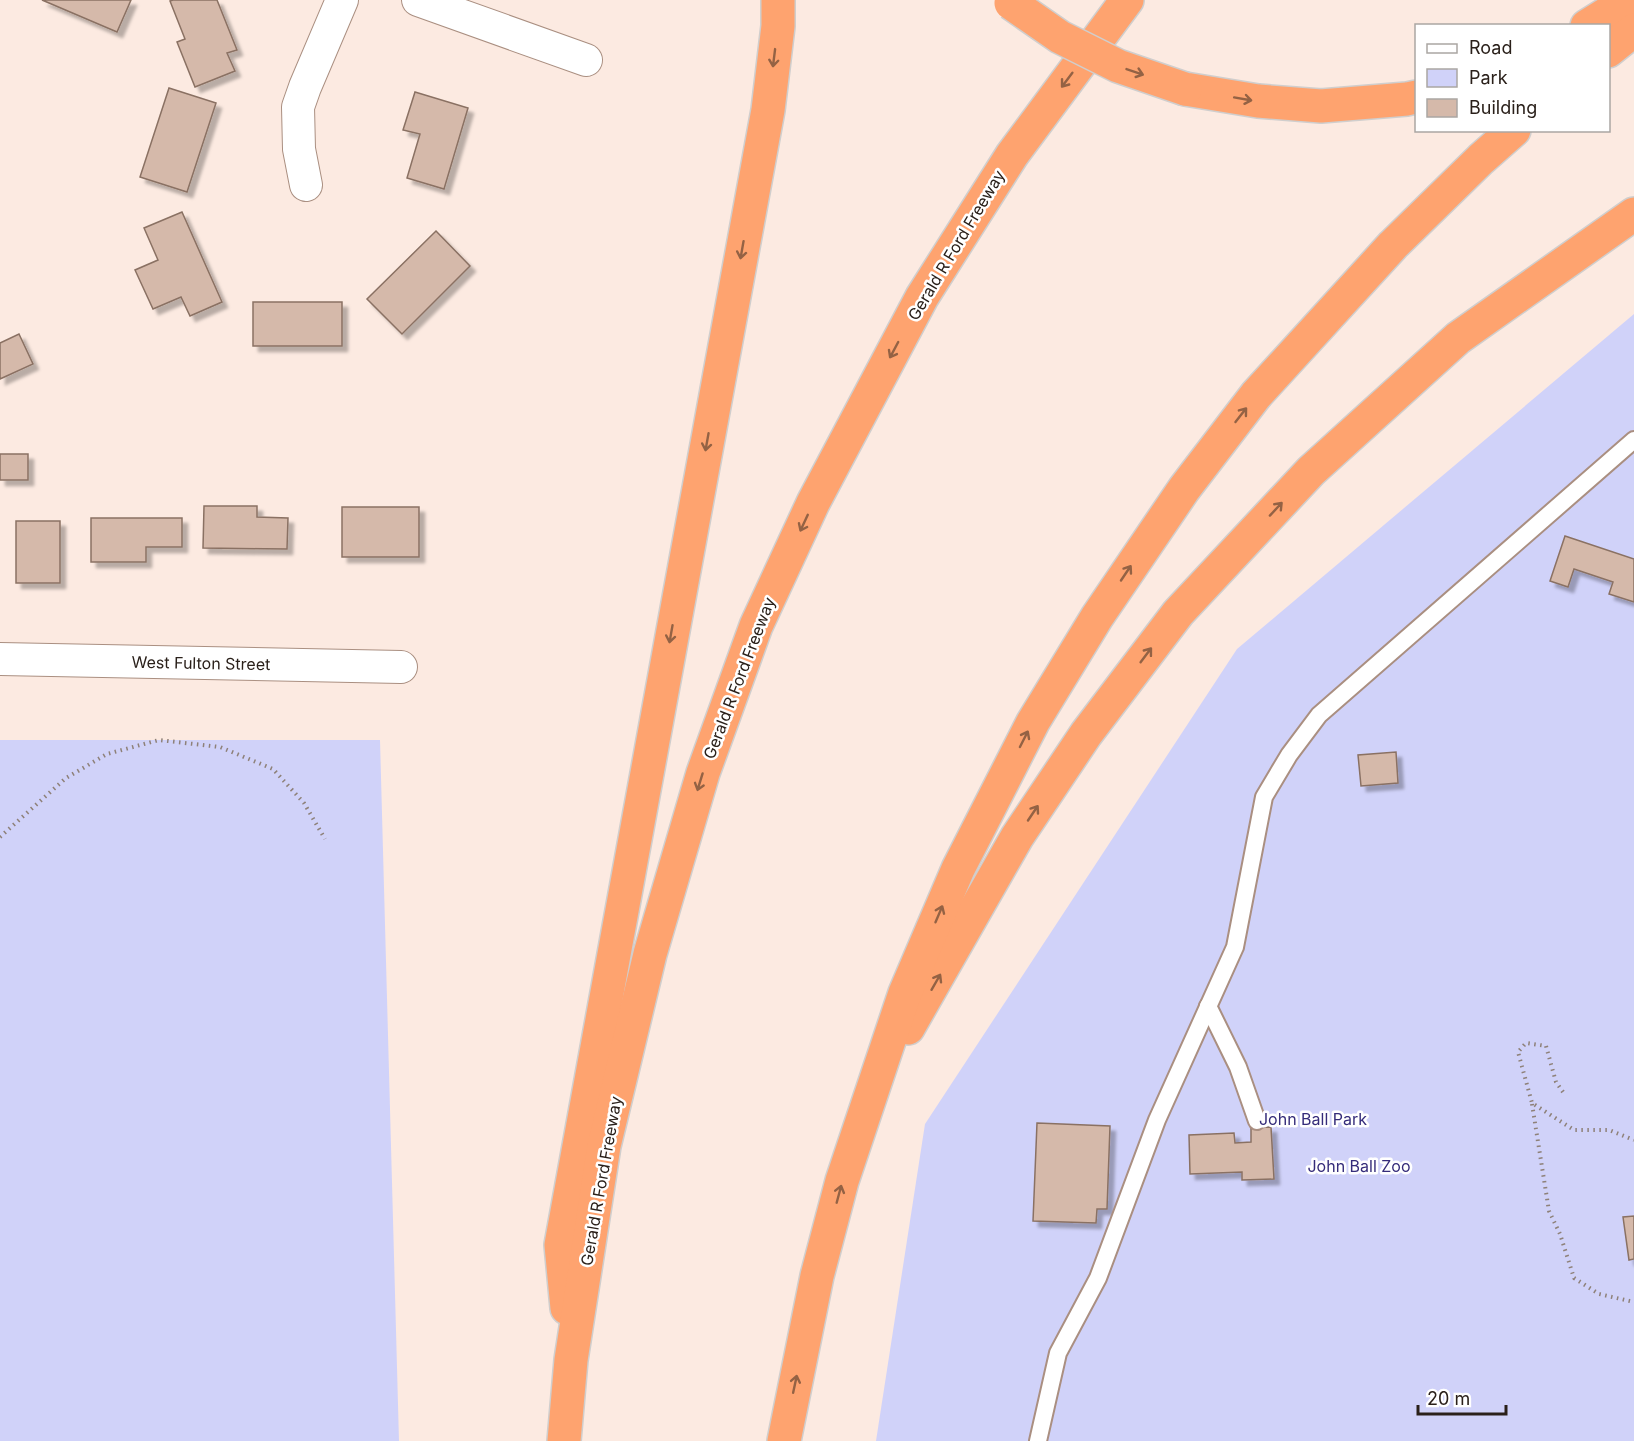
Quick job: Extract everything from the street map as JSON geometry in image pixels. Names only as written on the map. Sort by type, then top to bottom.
[{"type":"highway","points":[[571,1359],[561,1245],[768,110],[778,26],[778,0]]},
{"type":"highway","name":"Gerald R Ford Freeway","points":[[564,1441],[571,1359],[604,1146],[648,965],[703,773],[756,626],[813,502],[922,297],[1012,155],[1127,0]]},
{"type":"highway","points":[[1590,24],[1629,0]]},
{"type":"highway","points":[[1010,2],[1060,37],[1118,66],[1185,89],[1258,101],[1321,106],[1407,99],[1415,96]]},
{"type":"highway","points":[[1610,49],[1634,30]]},
{"type":"highway","points":[[784,1441],[820,1265],[842,1181],[905,993],[958,869],[1033,722],[1096,617],[1184,489],[1256,395],[1393,245],[1512,132]]},
{"type":"highway","points":[[874,1087],[1017,837],[1086,734],[1178,613],[1311,471],[1458,338],[1634,214]]},
{"type":"street","points":[[306,185],[299,149],[298,107],[342,0]]},
{"type":"street","points":[[418,0],[586,60]]},
{"type":"street","name":"West Fulton Street","points":[[0,659],[401,666]]},
{"type":"lane","points":[[1038,1441],[1058,1353],[1098,1278],[1157,1120],[1235,947],[1264,797],[1289,755],[1319,715],[1634,440]]},
{"type":"lane","points":[[1208,1006],[1238,1067],[1257,1121]]},
{"type":"path","points":[[0,837],[66,778],[107,754],[159,740],[220,747],[273,769],[304,803],[325,839]]},
{"type":"path","points":[[1563,1092],[1556,1082],[1546,1046],[1526,1043],[1518,1052],[1532,1103],[1549,1211],[1560,1234],[1574,1278],[1599,1294],[1634,1302]]},
{"type":"path","points":[[1532,1103],[1574,1130],[1609,1130],[1634,1140]]},
{"type":"green space","name":"John Ball Park","points":[[1634,314],[1634,1441],[876,1441],[925,1124],[1237,649]]},
{"type":"green space","points":[[0,740],[380,740],[399,1441],[0,1441]]},
{"type":"building","points":[[42,0],[131,0],[117,32]]},
{"type":"building","points":[[217,0],[237,50],[227,53],[235,71],[195,87],[177,42],[185,39],[170,1]]},
{"type":"building","points":[[169,88],[216,103],[187,192],[140,177]]},
{"type":"building","points":[[415,92],[468,108],[444,189],[407,178],[420,134],[403,130]]},
{"type":"building","points":[[182,212],[222,302],[190,316],[181,297],[153,309],[135,270],[158,260],[144,228]]},
{"type":"building","points":[[436,231],[470,266],[402,334],[367,299]]},
{"type":"building","points":[[253,302],[342,302],[342,346],[253,346]]},
{"type":"building","points":[[19,334],[33,364],[0,379],[0,343]]},
{"type":"building","points":[[0,454],[28,454],[28,480],[0,480]]},
{"type":"building","points":[[204,506],[257,506],[257,517],[288,518],[287,549],[203,548]]},
{"type":"building","points":[[342,507],[419,507],[419,557],[342,557]]},
{"type":"building","points":[[91,518],[182,518],[182,547],[146,547],[146,562],[91,562]]},
{"type":"building","points":[[16,521],[60,521],[60,583],[16,583]]},
{"type":"building","points":[[1565,536],[1634,559],[1634,602],[1609,594],[1613,582],[1574,569],[1568,587],[1550,581]]},
{"type":"building","points":[[1396,752],[1398,783],[1361,786],[1358,755]]},
{"type":"building","points":[[1037,1123],[1110,1126],[1107,1209],[1097,1209],[1096,1223],[1033,1221]]},
{"type":"building","points":[[1271,1127],[1274,1179],[1242,1180],[1242,1172],[1190,1174],[1189,1135],[1234,1133],[1235,1143],[1251,1142],[1251,1128]]},
{"type":"building","points":[[1634,1216],[1634,1259],[1629,1260],[1623,1217]]},
{"type":"park label","name":"John Ball Zoo","points":[[1359,1166]]}]
